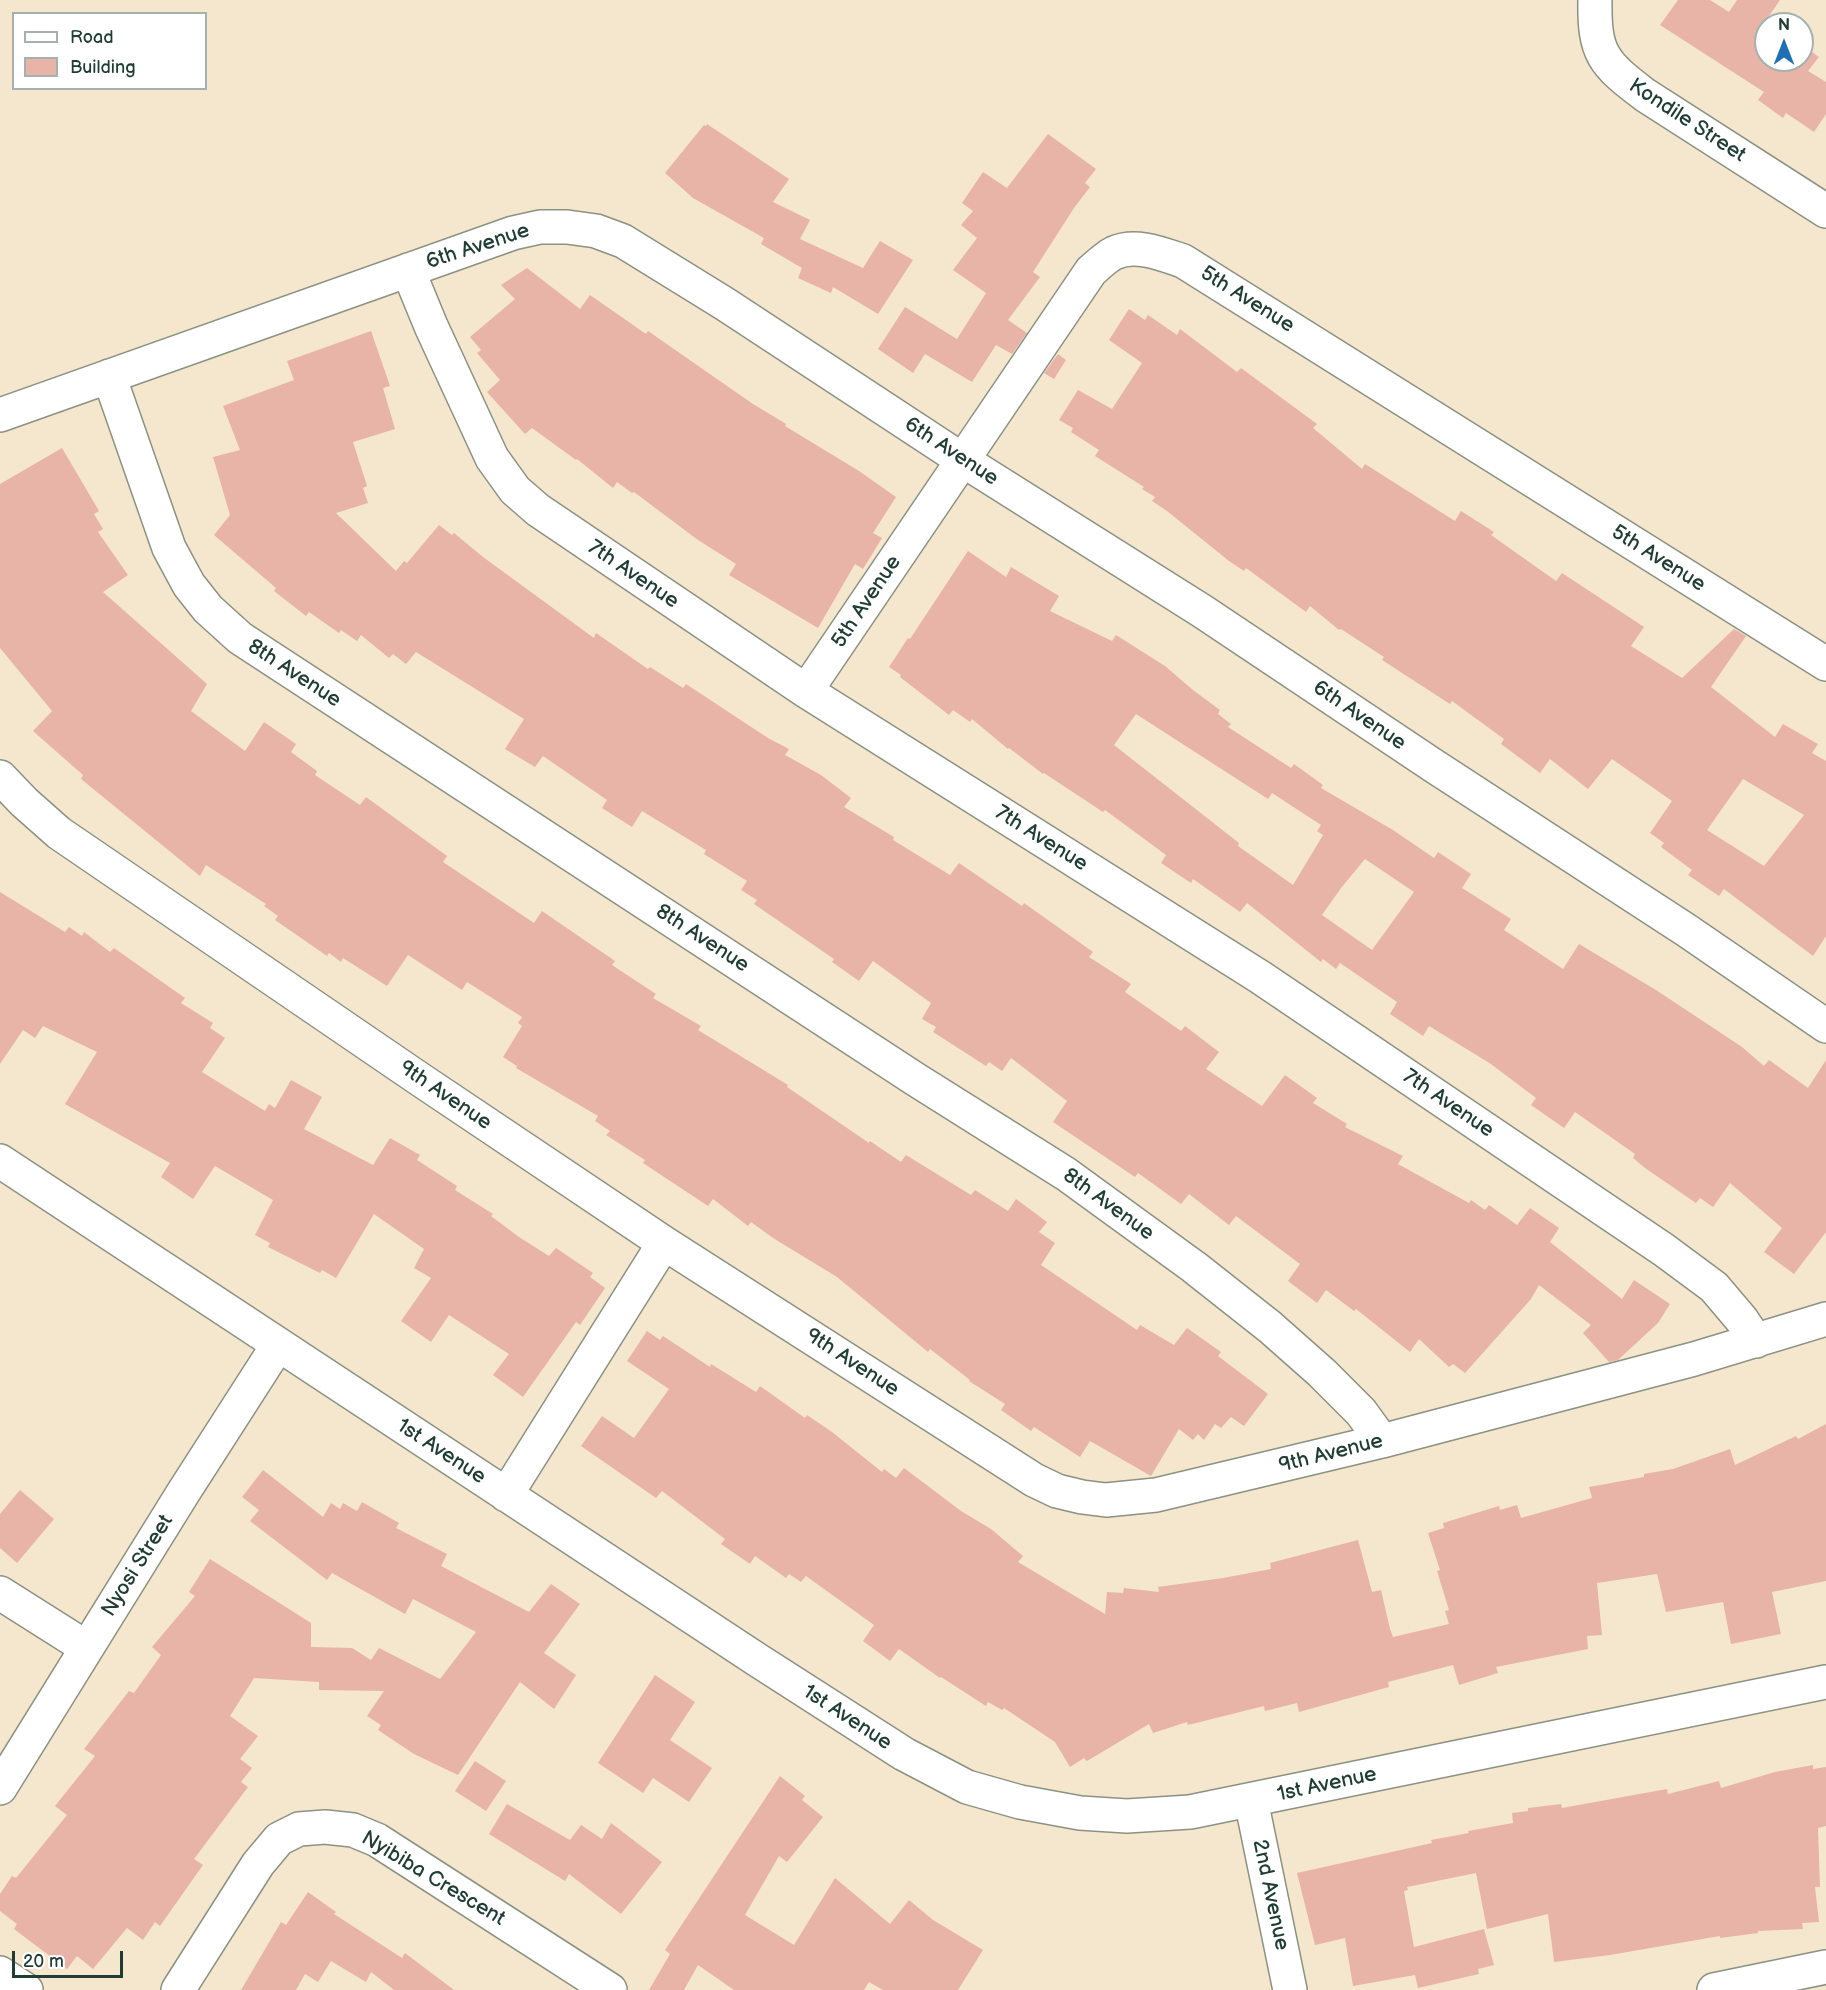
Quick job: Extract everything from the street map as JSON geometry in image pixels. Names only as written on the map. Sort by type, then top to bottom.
[{"type":"street","name":"Kondile Street","points":[[1595,0],[1594,23],[1597,46],[1608,63],[1623,79],[1826,211]]},
{"type":"street","name":"6th Avenue","points":[[0,415],[513,233],[540,227],[567,227],[596,231],[623,241],[725,304],[964,461],[1202,610],[1434,766],[1686,930],[1826,1026]]},
{"type":"street","name":"5th Avenue","points":[[806,691],[1091,271],[1113,253],[1134,248],[1184,261],[1826,664]]},
{"type":"street","name":"7th Avenue","points":[[408,270],[477,429],[492,458],[515,490],[538,510],[806,691],[1260,977],[1664,1250],[1714,1287],[1742,1320],[1756,1341]]},
{"type":"street","name":"8th Avenue","points":[[109,376],[169,548],[189,585],[208,609],[240,638],[915,1079],[1066,1174],[1194,1267],[1270,1327],[1361,1412],[1382,1441]]},
{"type":"street","name":"9th Avenue","points":[[0,777],[59,833],[409,1072],[664,1243],[1034,1480],[1058,1491],[1106,1500],[1156,1495],[1382,1441],[1694,1359],[1826,1319]]},
{"type":"street","name":"1st Avenue","points":[[0,1161],[904,1754],[968,1787],[1020,1802],[1080,1813],[1127,1816],[1190,1812],[1826,1682]]},
{"type":"street","points":[[506,1495],[664,1243]]},
{"type":"street","name":"Nyosi Street","points":[[0,1788],[278,1345]]},
{"type":"street","points":[[0,1593],[87,1648]]},
{"type":"street","name":"2nd Avenue","points":[[1251,1800],[1290,1990]]},
{"type":"street","name":"Nyibiba Crescent","points":[[178,1990],[258,1864],[279,1839],[299,1829],[325,1827],[353,1830],[377,1840],[610,1990]]},
{"type":"street","points":[[1714,1990],[1826,1967]]},
{"type":"street","points":[[0,1973],[26,1990]]},
{"type":"building","points":[[1678,0],[1710,0],[1729,12],[1737,0],[1780,0],[1772,12],[1754,12],[1754,72],[1810,72],[1826,82],[1826,114],[1814,132],[1786,113],[1783,118],[1758,100],[1764,92],[1660,25]]},
{"type":"building","points":[[1814,53],[1819,57],[1814,63]]},
{"type":"building","points":[[707,124],[789,179],[773,202],[810,220],[800,239],[863,268],[880,241],[913,260],[878,314],[833,287],[831,293],[798,278],[802,268],[761,244],[764,238],[693,198],[665,173]]},
{"type":"building","points":[[1048,134],[1096,169],[1085,183],[1090,187],[1033,272],[1040,277],[1008,320],[1027,333],[1012,354],[996,345],[972,382],[925,354],[913,373],[878,349],[905,307],[957,339],[986,293],[953,270],[977,238],[961,225],[973,211],[962,203],[983,172],[1007,188]]},
{"type":"building","points":[[527,268],[580,309],[590,295],[646,334],[648,331],[753,404],[786,424],[785,426],[859,471],[896,497],[873,533],[882,538],[863,569],[855,564],[818,628],[729,575],[736,564],[698,540],[634,492],[632,493],[617,482],[613,488],[577,459],[532,428],[525,434],[487,392],[500,380],[477,353],[481,350],[470,337],[515,299],[501,285]]},
{"type":"building","points":[[1129,309],[1145,320],[1148,315],[1177,335],[1180,329],[1237,372],[1241,368],[1317,424],[1313,428],[1362,469],[1365,464],[1455,521],[1461,511],[1494,532],[1491,535],[1556,581],[1562,573],[1644,627],[1631,646],[1682,678],[1734,629],[1746,636],[1711,687],[1775,737],[1783,724],[1818,744],[1812,753],[1826,761],[1826,936],[1813,956],[1724,889],[1719,896],[1688,875],[1692,870],[1661,847],[1664,843],[1650,833],[1672,801],[1612,759],[1588,789],[1550,759],[1540,773],[1501,744],[1504,739],[1452,701],[1450,704],[1382,660],[1384,657],[1341,629],[1339,630],[1310,606],[1306,612],[1246,568],[1244,571],[1229,561],[1152,501],[1155,497],[1142,489],[1144,487],[1095,456],[1099,450],[1071,432],[1073,428],[1059,420],[1078,390],[1112,409],[1142,363],[1109,340]],"holes":[[[1743,779],[1804,815],[1764,866],[1707,830]]]},
{"type":"building","points":[[371,331],[390,386],[383,388],[395,429],[353,442],[367,486],[363,488],[368,503],[336,513],[396,571],[404,561],[407,563],[439,525],[452,535],[454,533],[594,638],[596,633],[648,669],[650,667],[683,688],[686,684],[768,738],[789,749],[785,755],[821,775],[851,798],[844,807],[894,837],[893,840],[950,875],[959,863],[1022,906],[1024,903],[1093,952],[1089,957],[1131,984],[1125,992],[1181,1031],[1185,1026],[1219,1052],[1206,1069],[1262,1106],[1285,1075],[1317,1098],[1313,1103],[1347,1124],[1345,1127],[1403,1156],[1398,1164],[1469,1203],[1471,1200],[1485,1210],[1489,1205],[1517,1225],[1530,1208],[1559,1228],[1550,1242],[1622,1299],[1634,1280],[1670,1304],[1658,1323],[1618,1360],[1609,1362],[1583,1333],[1591,1325],[1539,1285],[1531,1299],[1465,1373],[1453,1364],[1449,1367],[1419,1339],[1410,1352],[1356,1309],[1354,1311],[1326,1290],[1317,1303],[1288,1281],[1300,1264],[1236,1216],[1229,1225],[1189,1194],[1181,1204],[1138,1173],[1135,1177],[1053,1122],[1067,1101],[1011,1058],[1002,1071],[989,1062],[986,1066],[933,1032],[936,1027],[922,1019],[931,1003],[873,961],[859,981],[832,962],[834,959],[754,904],[757,900],[741,890],[747,881],[704,854],[706,850],[642,811],[632,827],[602,808],[607,800],[543,756],[535,767],[505,749],[524,719],[416,652],[406,664],[393,654],[389,658],[361,635],[357,641],[341,630],[339,633],[309,612],[306,616],[274,591],[276,588],[214,535],[230,515],[213,457],[240,450],[223,406],[294,380],[287,361]]},
{"type":"building","points":[[1058,354],[1066,360],[1054,379],[1044,373]]},
{"type":"building","points":[[62,448],[99,511],[94,514],[103,529],[98,532],[128,575],[103,592],[207,684],[191,711],[245,751],[264,722],[296,744],[291,752],[317,771],[315,775],[360,805],[366,797],[447,856],[443,862],[534,923],[542,911],[615,961],[612,965],[656,994],[653,998],[701,1026],[698,1030],[788,1085],[787,1087],[869,1143],[870,1141],[901,1162],[906,1155],[971,1195],[975,1190],[1008,1211],[1016,1199],[1047,1222],[1039,1232],[1055,1243],[1041,1265],[1137,1330],[1140,1325],[1174,1345],[1187,1328],[1221,1352],[1218,1356],[1268,1394],[1244,1426],[1231,1417],[1221,1428],[1215,1424],[1204,1440],[1198,1434],[1193,1440],[1179,1429],[1151,1476],[1090,1441],[1080,1457],[1034,1427],[1031,1431],[1001,1410],[1005,1404],[969,1381],[930,1349],[928,1352],[837,1277],[751,1222],[748,1226],[713,1199],[708,1206],[643,1163],[645,1160],[606,1135],[610,1131],[595,1121],[598,1116],[516,1068],[517,1066],[503,1057],[522,1026],[518,1023],[522,1017],[467,982],[462,990],[408,955],[387,986],[343,958],[341,962],[329,953],[327,956],[275,920],[278,916],[264,906],[266,904],[206,865],[200,876],[81,779],[83,775],[33,731],[52,711],[0,648],[0,484]]},
{"type":"building","points":[[968,551],[1006,577],[1011,567],[1059,596],[1050,611],[1112,641],[1116,635],[1165,666],[1220,710],[1218,714],[1231,724],[1228,727],[1291,768],[1294,764],[1323,785],[1321,788],[1393,830],[1434,858],[1438,852],[1471,874],[1462,888],[1511,919],[1504,930],[1563,969],[1579,944],[1656,990],[1742,1047],[1764,1066],[1769,1060],[1808,1088],[1826,1060],[1826,1232],[1794,1274],[1764,1252],[1782,1228],[1730,1183],[1713,1207],[1700,1198],[1696,1203],[1645,1168],[1633,1158],[1635,1154],[1575,1112],[1564,1128],[1531,1105],[1536,1098],[1491,1064],[1429,1026],[1423,1036],[1390,1014],[1397,1002],[1340,963],[1336,969],[1323,959],[1321,962],[1247,903],[1240,912],[1193,879],[1191,883],[1161,863],[1166,855],[1105,810],[1103,812],[1043,774],[972,719],[970,722],[953,710],[949,715],[889,667],[908,638],[910,639]],"holes":[[[1136,714],[1268,799],[1272,793],[1321,825],[1317,831],[1323,835],[1293,885],[1238,846],[1239,843],[1114,745]],[[1365,859],[1414,892],[1372,950],[1322,915]]]},
{"type":"building","points":[[0,892],[65,932],[69,927],[82,936],[84,932],[110,952],[114,948],[185,998],[181,1003],[213,1023],[210,1028],[225,1038],[202,1072],[265,1111],[269,1104],[275,1108],[291,1080],[322,1097],[304,1129],[373,1165],[390,1138],[420,1155],[417,1160],[457,1186],[455,1190],[493,1214],[491,1216],[519,1237],[549,1256],[556,1248],[593,1273],[590,1277],[605,1288],[580,1325],[576,1322],[523,1397],[493,1375],[509,1354],[449,1315],[431,1342],[401,1321],[431,1278],[414,1268],[424,1249],[374,1214],[336,1278],[322,1270],[320,1273],[268,1247],[270,1243],[255,1235],[273,1200],[215,1166],[193,1199],[161,1177],[170,1163],[65,1104],[97,1052],[43,1026],[35,1038],[23,1030],[0,1064]]},
{"type":"building","points":[[647,1331],[660,1340],[663,1336],[710,1367],[711,1364],[756,1392],[760,1386],[805,1418],[807,1415],[832,1432],[882,1472],[884,1469],[896,1478],[904,1468],[961,1511],[991,1529],[1023,1556],[1018,1562],[1105,1614],[1107,1592],[1123,1593],[1124,1588],[1159,1592],[1158,1587],[1271,1569],[1270,1563],[1358,1540],[1372,1592],[1381,1590],[1393,1637],[1449,1624],[1445,1611],[1449,1610],[1437,1571],[1440,1570],[1428,1533],[1444,1528],[1443,1523],[1499,1506],[1500,1510],[1517,1505],[1521,1518],[1592,1498],[1589,1487],[1644,1477],[1644,1474],[1673,1469],[1730,1449],[1735,1465],[1796,1436],[1798,1439],[1826,1424],[1826,1581],[1772,1592],[1781,1634],[1731,1644],[1723,1602],[1666,1612],[1657,1574],[1597,1583],[1602,1635],[1587,1636],[1588,1649],[1496,1667],[1498,1673],[1459,1685],[1453,1665],[1388,1682],[1389,1687],[1299,1712],[1297,1703],[1265,1711],[1264,1706],[1188,1725],[1187,1722],[1153,1733],[1149,1724],[1087,1761],[1084,1758],[1070,1767],[1055,1742],[1004,1708],[1002,1710],[988,1702],[986,1706],[899,1649],[890,1661],[863,1641],[874,1625],[806,1576],[801,1582],[789,1574],[786,1578],[755,1556],[750,1564],[721,1544],[725,1539],[662,1491],[656,1498],[581,1446],[602,1416],[634,1438],[669,1389],[627,1361]]},
{"type":"building","points":[[263,1470],[323,1517],[331,1503],[340,1509],[343,1503],[357,1511],[362,1502],[399,1523],[396,1528],[447,1554],[441,1566],[529,1612],[551,1584],[580,1604],[544,1653],[576,1675],[554,1709],[520,1682],[458,1775],[414,1754],[378,1730],[381,1725],[367,1716],[384,1691],[319,1690],[319,1682],[254,1678],[230,1716],[258,1736],[240,1759],[252,1768],[241,1782],[248,1787],[194,1859],[203,1865],[160,1926],[155,1922],[143,1940],[127,1928],[93,1969],[77,1956],[67,1969],[14,1929],[17,1924],[0,1911],[0,1894],[12,1876],[16,1878],[67,1815],[55,1806],[95,1756],[84,1749],[129,1691],[134,1693],[161,1655],[152,1647],[195,1596],[189,1592],[210,1559],[311,1623],[311,1647],[352,1648],[371,1660],[379,1648],[440,1679],[476,1632],[413,1599],[405,1614],[332,1573],[327,1580],[250,1521],[259,1510],[242,1497]]},
{"type":"building","points":[[20,1490],[54,1519],[17,1563],[0,1548],[0,1514]]},
{"type":"building","points":[[655,1675],[695,1702],[670,1740],[712,1768],[689,1802],[653,1778],[643,1793],[598,1763]]},
{"type":"building","points":[[475,1761],[506,1781],[486,1811],[455,1791]]},
{"type":"building","points":[[1813,1765],[1813,1769],[1826,1767],[1826,1826],[1818,1828],[1820,1887],[1815,1887],[1819,1922],[1802,1923],[1803,1929],[1758,1931],[1758,1933],[1720,1938],[1720,1936],[1554,1962],[1548,1914],[1487,1929],[1476,1873],[1407,1887],[1408,1890],[1404,1891],[1414,1947],[1484,1929],[1494,1965],[1478,1969],[1479,1974],[1418,1988],[1415,1975],[1353,1986],[1345,1938],[1315,1945],[1297,1873],[1432,1843],[1431,1840],[1469,1833],[1468,1831],[1513,1823],[1512,1813],[1528,1811],[1528,1808],[1561,1804],[1562,1808],[1667,1789],[1668,1794],[1719,1781],[1721,1788],[1775,1772]]},
{"type":"building","points":[[780,1776],[805,1796],[802,1800],[823,1817],[787,1862],[779,1856],[745,1915],[794,1945],[835,1878],[890,1924],[909,1900],[933,1920],[983,1950],[958,1990],[883,1990],[869,1982],[864,1990],[734,1990],[698,1965],[684,1990],[649,1990],[670,1954],[665,1950]]},
{"type":"building","points":[[507,1804],[570,1840],[581,1825],[602,1839],[611,1823],[662,1862],[621,1914],[569,1874],[565,1881],[489,1834]]},
{"type":"building","points":[[308,1892],[336,1912],[334,1914],[402,1958],[405,1953],[454,1990],[394,1990],[371,1972],[366,1982],[331,1961],[318,1982],[305,1974],[296,1990],[241,1990],[281,1922],[286,1925]]}]
